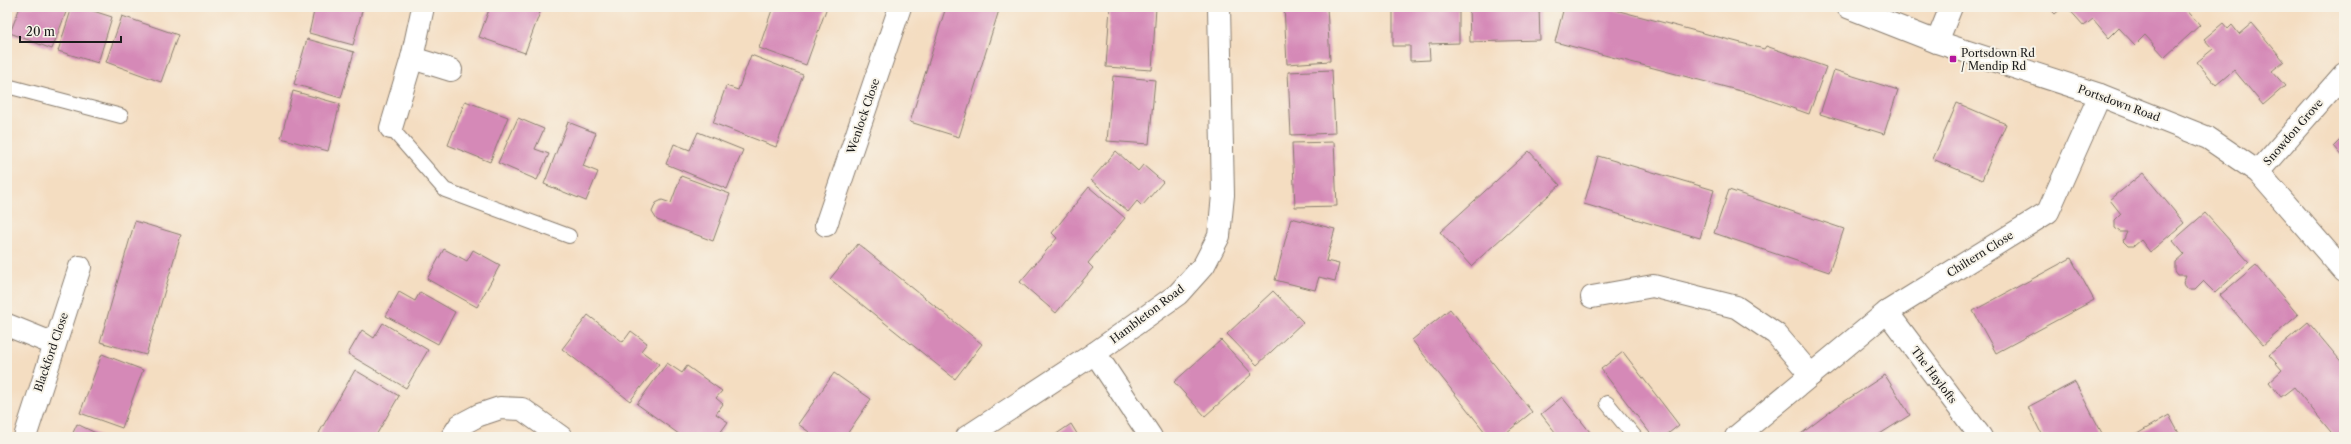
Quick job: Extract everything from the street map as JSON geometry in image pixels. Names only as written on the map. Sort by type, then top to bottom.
[{"type":"street","points":[[391,128],[412,58],[423,7]]},
{"type":"street","name":"Wenlock Close","points":[[826,225],[900,7]]},
{"type":"street","name":"Hambleton Road","points":[[967,437],[1095,353],[1178,294],[1204,265],[1219,236],[1223,195],[1219,7]]},
{"type":"street","name":"Portsdown Road","points":[[1848,7],[1937,42],[2100,95],[2208,138],[2258,172],[2344,271]]},
{"type":"street","points":[[1937,42],[1951,7]]},
{"type":"street","points":[[412,58],[451,70]]},
{"type":"street","name":"Snowdon Grove","points":[[2258,172],[2344,74]]},
{"type":"street","name":"Chiltern Close","points":[[1736,437],[1887,312],[2048,212],[2100,95]]},
{"type":"street","name":"Blackford Close","points":[[25,437],[80,267]]},
{"type":"street","points":[[1592,296],[1653,286],[1736,307],[1776,334],[1811,374]]},
{"type":"street","name":"The Haylofts","points":[[1887,312],[1981,437]]},
{"type":"street","points":[[7,325],[54,344]]},
{"type":"street","points":[[1095,353],[1151,437]]},
{"type":"street","points":[[452,437],[460,425],[479,415],[500,408],[522,409],[561,437]]},
{"type":"lane","points":[[7,86],[121,116]]},
{"type":"lane","points":[[391,128],[445,190],[569,236]]},
{"type":"lane","points":[[1607,403],[1635,437]]},
{"type":"building","points":[[20,7],[68,7],[52,49],[10,33]]},
{"type":"building","points":[[72,7],[81,7],[112,17],[98,63],[58,51]]},
{"type":"building","points":[[315,7],[363,7],[353,45],[309,33]]},
{"type":"building","points":[[490,7],[542,7],[525,53],[479,37]]},
{"type":"building","points":[[773,7],[827,7],[806,65],[759,48]]},
{"type":"building","points":[[946,7],[1000,7],[959,137],[910,122]]},
{"type":"building","points":[[1110,7],[1156,7],[1152,70],[1106,67]]},
{"type":"building","points":[[1284,7],[1327,7],[1330,61],[1287,64]]},
{"type":"building","points":[[1393,7],[1459,7],[1459,43],[1429,44],[1430,60],[1410,61],[1410,46],[1393,46]]},
{"type":"building","points":[[1469,7],[1539,7],[1540,40],[1470,42]]},
{"type":"building","points":[[1564,7],[1604,7],[1764,49],[1766,46],[1826,67],[1809,114],[1752,94],[1555,42]]},
{"type":"building","points":[[2048,7],[2063,7],[2055,14]]},
{"type":"building","points":[[2067,7],[2184,7],[2200,25],[2165,57],[2145,35],[2135,45],[2119,28],[2109,38],[2093,19],[2084,26]]},
{"type":"building","points":[[122,16],[178,35],[161,82],[106,62]]},
{"type":"building","points":[[2223,23],[2228,29],[2232,25],[2239,34],[2252,23],[2284,61],[2272,71],[2285,86],[2263,105],[2234,70],[2216,85],[2197,62],[2213,49],[2204,39]]},
{"type":"building","points":[[307,39],[354,52],[341,98],[294,84]]},
{"type":"building","points":[[751,55],[803,75],[776,147],[713,123],[726,86],[738,90]]},
{"type":"building","points":[[1332,70],[1335,133],[1291,135],[1288,72]]},
{"type":"building","points":[[1834,70],[1898,90],[1884,134],[1820,114]]},
{"type":"building","points":[[1113,76],[1155,80],[1149,144],[1107,141]]},
{"type":"building","points":[[293,91],[340,104],[328,151],[281,138]]},
{"type":"building","points":[[465,101],[508,117],[490,162],[448,145]]},
{"type":"building","points":[[1957,103],[2006,124],[1982,180],[1933,159]]},
{"type":"building","points":[[518,118],[544,129],[535,149],[549,154],[537,180],[498,163]]},
{"type":"building","points":[[568,122],[596,133],[583,166],[598,172],[586,201],[544,184]]},
{"type":"building","points":[[698,132],[743,150],[727,189],[666,164],[674,144],[690,150]]},
{"type":"building","points":[[2344,136],[2344,158],[2334,146]]},
{"type":"building","points":[[1334,142],[1337,206],[1295,207],[1292,143]]},
{"type":"building","points":[[1116,151],[1138,171],[1143,165],[1163,182],[1142,206],[1137,201],[1128,212],[1091,180]]},
{"type":"building","points":[[1529,151],[1560,185],[1471,266],[1440,232]]},
{"type":"building","points":[[1598,156],[1714,190],[1700,238],[1584,204]]},
{"type":"building","points":[[2143,173],[2184,223],[2150,252],[2141,240],[2134,246],[2128,246],[2123,241],[2127,232],[2120,232],[2115,228],[2115,220],[2121,214],[2110,200]]},
{"type":"building","points":[[681,176],[730,194],[713,241],[657,220],[652,212],[656,203],[662,200],[671,203]]},
{"type":"building","points":[[1089,187],[1125,218],[1088,263],[1093,268],[1056,313],[1020,282],[1057,238],[1052,233]]},
{"type":"building","points":[[1729,190],[1844,229],[1829,272],[1714,233]]},
{"type":"building","points":[[2205,213],[2249,262],[2215,293],[2203,281],[2195,289],[2188,289],[2183,283],[2186,275],[2178,275],[2175,271],[2175,262],[2184,254],[2173,241]]},
{"type":"building","points":[[1291,218],[1335,229],[1326,261],[1339,264],[1335,281],[1319,277],[1315,290],[1275,280]]},
{"type":"building","points":[[135,221],[181,235],[146,355],[100,342]]},
{"type":"building","points":[[858,244],[982,344],[955,379],[830,279]]},
{"type":"building","points":[[444,249],[467,261],[473,250],[500,265],[477,307],[427,279]]},
{"type":"building","points":[[2071,258],[2094,300],[1996,353],[1973,311]]},
{"type":"building","points":[[2256,265],[2298,315],[2263,345],[2220,295]]},
{"type":"building","points":[[1273,291],[1303,322],[1257,365],[1227,334]]},
{"type":"building","points":[[399,292],[415,301],[420,292],[455,312],[438,344],[386,316]]},
{"type":"building","points":[[1450,309],[1532,412],[1501,437],[1489,437],[1412,340]]},
{"type":"building","points":[[588,315],[623,342],[631,331],[647,343],[641,351],[659,364],[630,401],[562,349]]},
{"type":"building","points":[[2308,322],[2344,365],[2344,437],[2335,437],[2294,387],[2281,397],[2269,382],[2282,370],[2269,355]]},
{"type":"building","points":[[383,323],[428,350],[406,388],[348,354],[362,330],[374,338]]},
{"type":"building","points":[[1221,340],[1252,374],[1205,416],[1174,382]]},
{"type":"building","points":[[1623,352],[1679,425],[1664,437],[1653,437],[1601,369]]},
{"type":"building","points":[[102,354],[143,370],[122,428],[80,413]]},
{"type":"building","points":[[667,363],[682,373],[687,366],[722,391],[716,398],[723,404],[716,414],[728,422],[717,437],[683,437],[637,404]]},
{"type":"building","points":[[355,370],[399,396],[375,437],[325,437],[319,433]]},
{"type":"building","points":[[834,373],[871,399],[845,437],[816,437],[798,424]]},
{"type":"building","points":[[1885,375],[1910,415],[1875,437],[1797,437],[1839,405]]},
{"type":"building","points":[[2075,382],[2104,437],[2043,437],[2028,407]]},
{"type":"building","points":[[1562,397],[1594,437],[1559,437],[1541,414]]},
{"type":"building","points":[[2169,415],[2181,437],[2132,437]]},
{"type":"building","points":[[77,424],[104,437],[71,437]]},
{"type":"building","points":[[1071,424],[1079,437],[1052,437]]},
{"type":"place","name":"Portsdown Rd / Mendip Rd","points":[[1953,59]]}]
